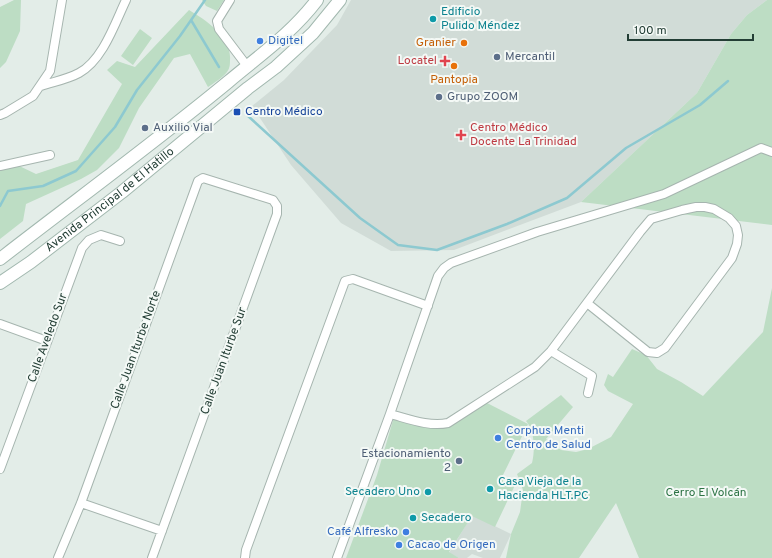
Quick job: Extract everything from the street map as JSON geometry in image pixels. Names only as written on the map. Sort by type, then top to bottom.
[{"type":"main road","name":"Avenida Principal de El Hatillo","points":[[0,258],[201,104],[248,66],[286,35],[318,0]]},
{"type":"main road","name":"Avenida Principal de El Hatillo","points":[[0,283],[31,262],[110,201],[248,88],[276,67],[313,34],[340,0]]},
{"type":"street","points":[[0,115],[33,96],[50,71],[53,61],[62,0]]},
{"type":"street","points":[[41,86],[79,73],[98,57],[126,0]]},
{"type":"street","points":[[230,0],[217,21],[248,66]]},
{"type":"street","points":[[337,558],[390,414],[438,276],[444,268],[451,263],[537,232],[664,194],[761,148],[772,152]]},
{"type":"street","points":[[0,166],[50,155]]},
{"type":"street","name":"Calle Juan Iturbe Norte","points":[[58,558],[81,503],[198,181],[203,178],[237,188]]},
{"type":"street","name":"Calle Juan Iturbe Sur","points":[[152,558],[277,214],[277,206],[273,200],[237,188]]},
{"type":"street","points":[[390,414],[430,424],[440,425],[448,423],[530,371],[550,351],[587,302],[640,232],[651,219],[682,210],[705,207],[722,212],[736,226],[738,235],[737,244],[732,258],[676,335],[665,348],[657,353],[648,352],[587,302]]},
{"type":"street","name":"Calle Aveledo Sur","points":[[0,467],[82,248],[90,240],[101,235],[120,241]]},
{"type":"street","points":[[245,558],[246,550],[345,281],[353,279],[428,306]]},
{"type":"street","points":[[0,324],[47,341]]},
{"type":"street","points":[[550,351],[592,376],[588,393]]},
{"type":"street","points":[[81,503],[162,531]]},
{"type":"shaded area","name":"Centro Médico Docente La Trinidad","points":[[351,0],[767,0],[747,15],[731,34],[697,93],[581,202],[454,250],[391,251],[341,223],[291,165],[252,106],[284,80],[337,25]]},
{"type":"shaded area","points":[[472,515],[511,534],[500,558],[483,558],[472,554],[467,558],[459,558],[449,553]]},
{"type":"green space","points":[[14,0],[21,0],[20,31],[6,62],[0,68],[0,7]]},
{"type":"green space","points":[[202,0],[224,0],[217,11],[206,6]]},
{"type":"green space","points":[[767,0],[772,0],[772,225],[581,202],[697,93],[731,34],[747,15]]},
{"type":"green space","points":[[189,10],[217,30],[227,44],[230,52],[230,60],[227,72],[208,87],[190,54],[174,58],[139,108],[119,148],[97,170],[81,179],[26,204],[23,221],[0,239],[0,171],[11,162],[36,174],[78,160],[122,84],[107,70],[117,61],[135,67]]},
{"type":"green space","points":[[140,29],[152,38],[133,65],[121,56]]},
{"type":"green space","name":"Cerro El Volcán","points":[[772,288],[772,558],[639,558],[616,503],[579,558],[506,558],[511,534],[520,512],[523,490],[517,474],[532,463],[533,458],[533,436],[526,421],[561,395],[573,407],[546,439],[561,450],[576,452],[588,449],[611,437],[633,404],[608,391],[604,385],[608,374],[613,377],[632,349],[646,355],[657,369],[703,396],[763,332]]},
{"type":"green space","points":[[487,403],[528,424],[502,477],[516,483],[495,527],[472,516],[449,552],[459,558],[346,558],[377,475],[394,417],[439,429]]},
{"type":"waterway","points":[[0,206],[8,191],[43,186],[76,171],[115,127],[137,90],[180,36],[205,0]]},
{"type":"waterway","points":[[191,20],[219,67]]},
{"type":"waterway","points":[[248,116],[360,218],[398,245],[437,250],[507,224],[567,198],[626,148],[700,105],[728,81]]},
{"type":"place","name":"Edificio Pulido Méndez","points":[[433,19]]},
{"type":"place","name":"Digitel","points":[[260,41]]},
{"type":"place","name":"Granier","points":[[464,43]]},
{"type":"place","name":"Mercantil","points":[[497,57]]},
{"type":"place","name":"Locatel","points":[[445,61]]},
{"type":"place","name":"Pantopia","points":[[454,66]]},
{"type":"place","name":"Grupo ZOOM","points":[[439,97]]},
{"type":"place","name":"Centro Médico","points":[[237,112]]},
{"type":"place","name":"Auxilio Vial","points":[[145,128]]},
{"type":"place","name":"Centro Médico Docente La Trinidad","points":[[461,135]]},
{"type":"place","name":"Corphus Menti Centro de Salud","points":[[498,438]]},
{"type":"place","name":"Estacionamiento 2","points":[[459,461]]},
{"type":"place","name":"Casa Vieja de la Hacienda HLT.PC","points":[[490,489]]},
{"type":"place","name":"Secadero Uno","points":[[428,492]]},
{"type":"place","name":"Secadero","points":[[413,518]]},
{"type":"place","name":"Café Alfresko","points":[[406,532]]},
{"type":"place","name":"Cacao de Origen","points":[[399,545]]}]
